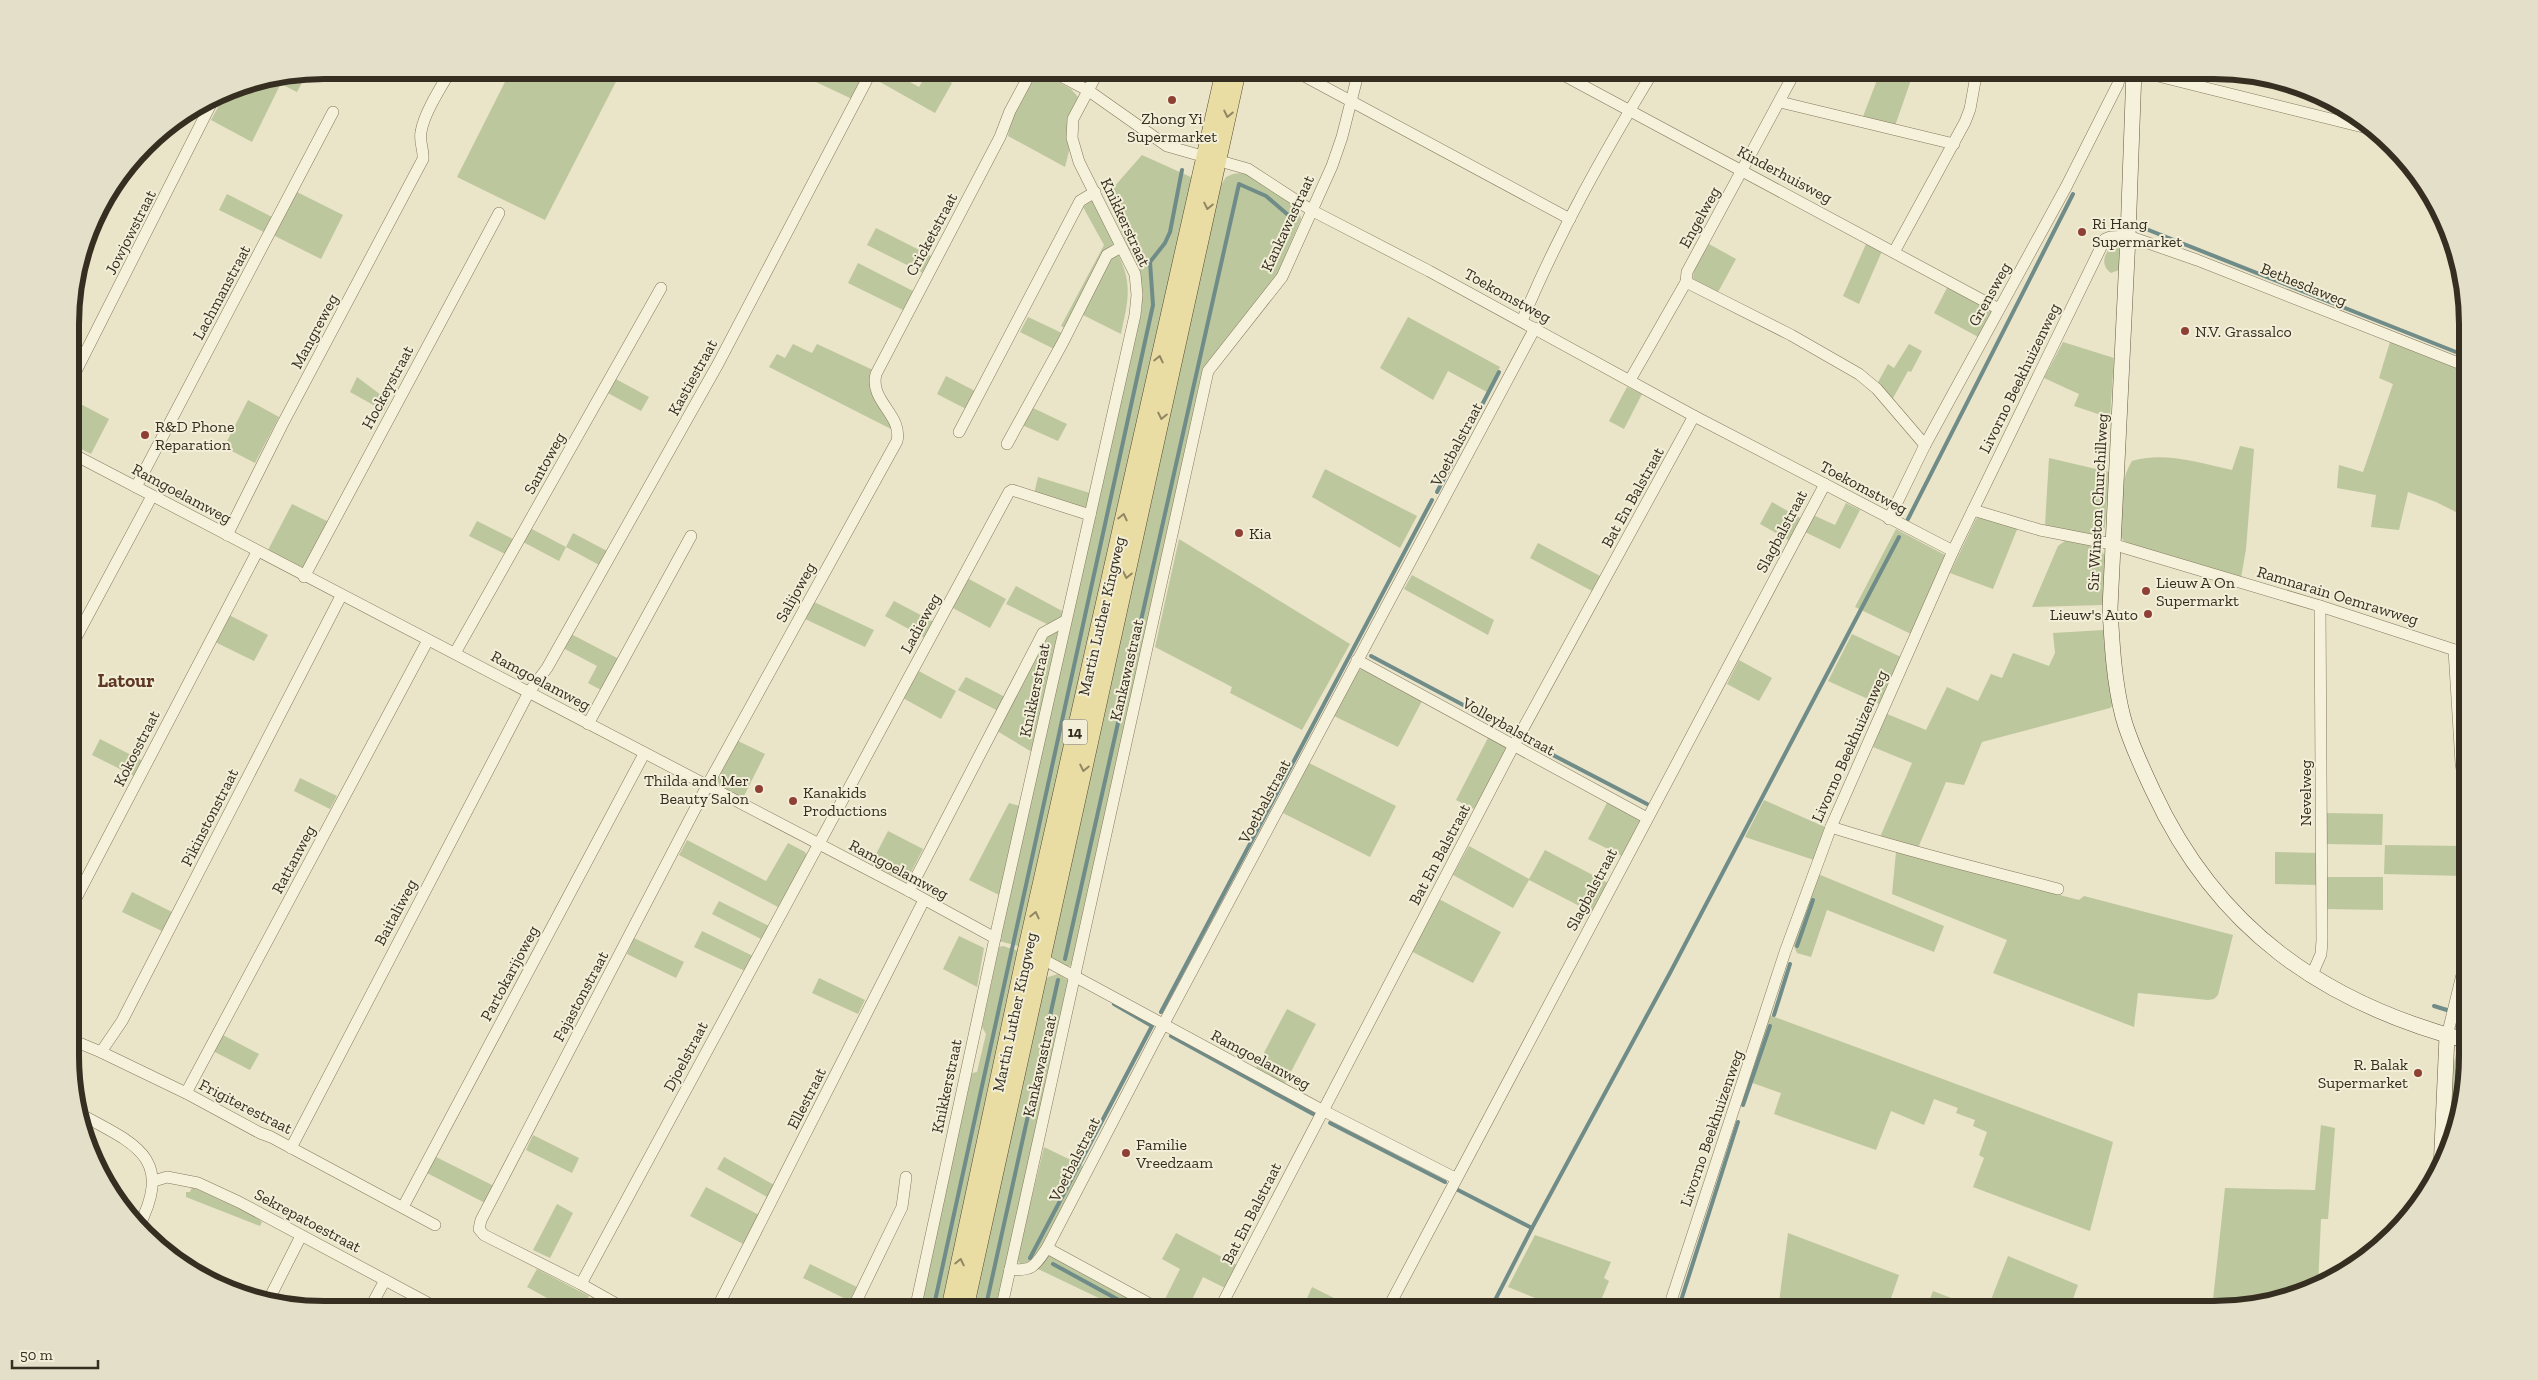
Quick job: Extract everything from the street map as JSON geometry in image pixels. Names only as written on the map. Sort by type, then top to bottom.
[{"type":"main road","name":"Martin Luther Kingweg","points":[[952,1301],[1034,956],[1211,157],[1224,79]]},
{"type":"main road","name":"Martin Luther Kingweg","points":[[1211,157],[1234,79]]},
{"type":"main road","name":"Martin Luther Kingweg","points":[[966,1301],[1034,956]]},
{"type":"street","name":"Mangreweg","points":[[227,535],[282,425],[423,159],[424,151],[420,142],[422,127],[446,79]]},
{"type":"street","name":"Kastiestraat","points":[[529,692],[547,668],[718,364],[867,79]]},
{"type":"street","name":"Cricketstraat","points":[[888,412],[874,387],[879,365],[996,146],[1010,111],[1027,79]]},
{"type":"street","name":"Toekomstweg","points":[[1066,79],[1089,91],[1167,146],[1248,169],[1311,210],[1522,321],[1694,416],[1953,551]]},
{"type":"street","name":"Knikkerstraat","points":[[917,1301],[994,938],[1135,315],[1135,274],[1074,150],[1071,129],[1073,119],[1095,79]]},
{"type":"street","points":[[1311,79],[1570,219]]},
{"type":"street","name":"Kankawastraat","points":[[1003,1301],[1208,371],[1282,277],[1332,166],[1357,79]]},
{"type":"street","name":"Kinderhuisweg","points":[[1570,79],[1999,309]]},
{"type":"street","points":[[1522,321],[1544,268],[1629,111],[1649,79]]},
{"type":"street","name":"Engelweg","points":[[1630,380],[1686,282],[1687,272],[1792,79]]},
{"type":"street","points":[[1894,252],[1954,144],[1970,109],[1975,79]]},
{"type":"street","name":"Grensweg","points":[[1889,519],[1925,446],[1999,309],[2125,88],[2123,79]]},
{"type":"street","name":"Sir Winston Churchillweg","points":[[2130,79],[2125,88],[2128,236],[2110,608],[2114,665],[2123,717],[2132,744],[2170,827],[2189,858],[2215,892],[2251,929],[2311,977],[2344,996],[2376,1010],[2459,1039]]},
{"type":"street","points":[[2170,79],[2360,126]]},
{"type":"street","points":[[1780,102],[1954,144]]},
{"type":"street","name":"Jowjowstraat","points":[[79,365],[209,107]]},
{"type":"street","name":"Lachmanstraat","points":[[136,487],[333,112]]},
{"type":"street","points":[[959,432],[1080,201],[1094,192]]},
{"type":"street","name":"Hockeystraat","points":[[304,577],[499,213]]},
{"type":"street","name":"Bethesdaweg","points":[[2128,236],[2197,260],[2459,363]]},
{"type":"street","name":"Livorno Beekhuizenweg","points":[[1671,1301],[1785,952],[1831,827],[1953,551],[2102,243],[2110,237],[2128,236]]},
{"type":"street","points":[[1008,444],[1107,255],[1121,247]]},
{"type":"street","points":[[1686,282],[1791,335],[1859,374],[1877,389],[1925,446]]},
{"type":"street","name":"Santoweg","points":[[455,653],[662,288]]},
{"type":"street","name":"Voetbalstraat","points":[[1010,1269],[1026,1270],[1031,1268],[1047,1248],[1163,1025],[1535,328]]},
{"type":"street","name":"Salijoweg","points":[[708,786],[897,441],[897,429],[888,412]]},
{"type":"street","name":"Bat En Balstraat","points":[[1224,1301],[1513,747],[1694,416]]},
{"type":"street","name":"Ramgoelamweg","points":[[79,457],[304,577],[455,653],[644,754],[909,891],[994,938]]},
{"type":"street","name":"Slagbalstraat","points":[[1392,1301],[1455,1178],[1825,484]]},
{"type":"street","name":"Ladieweg","points":[[818,844],[1009,492],[1012,490],[1090,515]]},
{"type":"street","points":[[79,632],[152,496]]},
{"type":"street","name":"Ramnarain Oemrawweg","points":[[1973,510],[2040,530],[2112,544],[2320,606],[2459,652]]},
{"type":"street","points":[[588,724],[691,536]]},
{"type":"street","name":"Kokosstraat","points":[[79,893],[257,552]]},
{"type":"street","name":"Pikinstonstraat","points":[[101,1052],[122,1021],[341,596]]},
{"type":"street","name":"Nevelweg","points":[[2311,977],[2322,954],[2320,606]]},
{"type":"street","points":[[909,891],[1043,633],[1065,621]]},
{"type":"street","name":"Rattanweg","points":[[186,1093],[428,640]]},
{"type":"street","points":[[2454,650],[2459,731]]},
{"type":"street","name":"Volleybalstraat","points":[[1357,660],[1513,747],[1647,818]]},
{"type":"street","name":"Baitaliweg","points":[[291,1148],[529,692]]},
{"type":"street","name":"Partokarijoweg","points":[[403,1207],[644,754]]},
{"type":"street","name":"Fajastonstraat","points":[[581,1284],[484,1235],[479,1229],[481,1220],[708,786]]},
{"type":"street","points":[[1831,827],[1890,846],[1920,852],[2058,889]]},
{"type":"street","name":"Djoelstraat","points":[[581,1284],[818,844]]},
{"type":"street","name":"Ellestraat","points":[[721,1301],[924,900]]},
{"type":"street","name":"Ramgoelamweg","points":[[1034,956],[1076,976],[1322,1110],[1455,1178]]},
{"type":"street","points":[[2442,1147],[2447,1036],[2459,987]]},
{"type":"street","name":"Frigiterestraat","points":[[79,1043],[186,1093],[435,1225]]},
{"type":"street","points":[[87,1118],[139,1149],[150,1163],[154,1182],[152,1196],[141,1220]]},
{"type":"street","name":"Sekrepatoestraat","points":[[154,1182],[167,1177],[198,1183],[424,1301]]},
{"type":"street","points":[[856,1301],[902,1207],[906,1177]]},
{"type":"street","points":[[271,1296],[302,1236]]},
{"type":"street","points":[[1047,1248],[1144,1301]]},
{"type":"street","points":[[374,1301],[385,1280]]},
{"type":"street","points":[[581,1284],[611,1301]]},
{"type":"green space","points":[[304,79],[297,92],[278,83]]},
{"type":"green space","points":[[506,79],[617,79],[545,220],[457,177]]},
{"type":"green space","points":[[818,79],[862,79],[852,99],[816,82]]},
{"type":"green space","points":[[875,79],[904,79],[919,87],[924,79],[945,79],[952,83],[935,113]]},
{"type":"green space","points":[[1033,79],[1053,79],[1071,89],[1078,97],[1067,124],[1069,151],[1065,167],[1008,136],[1012,116]]},
{"type":"green space","points":[[1877,79],[1911,79],[1895,126],[1862,119]]},
{"type":"green space","points":[[276,83],[280,85],[252,142],[211,120],[221,101],[260,87]]},
{"type":"green space","points":[[1142,155],[1193,178],[1023,943],[1018,946],[999,941],[1142,308],[1142,285],[1139,273],[1106,196]]},
{"type":"green space","points":[[1233,174],[1249,175],[1262,182],[1288,201],[1299,213],[1301,219],[1276,277],[1207,363],[1072,965],[1067,967],[1057,962],[1051,956],[1218,190],[1226,177]]},
{"type":"green space","points":[[295,191],[343,215],[321,259],[273,235]]},
{"type":"green space","points":[[227,194],[274,218],[266,233],[219,210]]},
{"type":"green space","points":[[1093,200],[1114,242],[1065,328],[1061,326],[1104,245],[1083,207]]},
{"type":"green space","points":[[876,228],[933,257],[925,274],[867,245]]},
{"type":"green space","points":[[1709,244],[1736,259],[1717,294],[1694,283],[1693,278],[1695,268]]},
{"type":"green space","points":[[1866,244],[1882,251],[1859,304],[1843,296]]},
{"type":"green space","points":[[2112,245],[2119,245],[2119,270],[2111,273],[2105,267],[2104,259]]},
{"type":"green space","points":[[1118,254],[1126,275],[1128,293],[1121,334],[1081,314],[1111,255]]},
{"type":"green space","points":[[858,263],[913,291],[903,310],[848,283]]},
{"type":"green space","points":[[1948,286],[1991,309],[1992,313],[1980,338],[1934,313]]},
{"type":"green space","points":[[1028,317],[1064,334],[1056,350],[1020,332]]},
{"type":"green space","points":[[1408,317],[1500,367],[1487,392],[1448,371],[1433,400],[1380,368]]},
{"type":"green space","points":[[2063,342],[2114,358],[2110,418],[2074,406],[2079,394],[2044,378]]},
{"type":"green space","points":[[2390,342],[2459,369],[2459,514],[2436,502],[2408,492],[2399,530],[2371,527],[2376,495],[2337,488],[2339,465],[2363,472],[2393,384],[2379,378]]},
{"type":"green space","points":[[793,344],[812,353],[817,344],[873,370],[872,390],[874,397],[885,413],[891,429],[769,367],[777,354],[785,358]]},
{"type":"green space","points":[[1909,344],[1922,351],[1911,372],[1908,371],[1892,400],[1877,384],[1888,364],[1894,368]]},
{"type":"green space","points":[[946,376],[977,392],[968,410],[937,394]]},
{"type":"green space","points":[[357,377],[389,401],[384,411],[350,392]]},
{"type":"green space","points":[[614,378],[649,397],[641,411],[606,392]]},
{"type":"green space","points":[[1627,387],[1642,394],[1624,429],[1609,421]]},
{"type":"green space","points":[[248,400],[279,417],[255,463],[224,447]]},
{"type":"green space","points":[[79,403],[109,419],[91,454],[79,448]]},
{"type":"green space","points":[[1033,408],[1067,424],[1058,441],[1022,425]]},
{"type":"green space","points":[[2240,446],[2254,449],[2246,549],[2241,578],[2124,541],[2121,537],[2122,488],[2132,461],[2156,457],[2182,459],[2232,470]]},
{"type":"green space","points":[[2049,458],[2109,472],[2105,527],[2101,536],[2060,531],[2045,525]]},
{"type":"green space","points":[[1325,469],[1417,516],[1400,548],[1312,497]]},
{"type":"green space","points":[[1038,477],[1090,493],[1086,510],[1034,494]]},
{"type":"green space","points":[[1772,502],[1802,519],[1790,541],[1760,524]]},
{"type":"green space","points":[[1846,503],[1860,510],[1840,549],[1805,532],[1813,515],[1835,525]]},
{"type":"green space","points":[[292,504],[329,522],[302,569],[267,552]]},
{"type":"green space","points":[[1979,517],[2018,527],[1993,589],[1950,573],[1976,519]]},
{"type":"green space","points":[[477,521],[515,540],[507,555],[469,536]]},
{"type":"green space","points":[[530,528],[566,547],[559,561],[523,542]]},
{"type":"green space","points":[[1896,529],[1945,555],[1911,634],[1855,607]]},
{"type":"green space","points":[[573,533],[609,552],[601,566],[566,547]]},
{"type":"green space","points":[[1179,539],[1350,644],[1302,730],[1230,693],[1232,687],[1155,647]]},
{"type":"green space","points":[[2065,541],[2099,546],[2103,551],[2106,574],[2103,605],[2032,607],[2058,546]]},
{"type":"green space","points":[[1538,543],[1602,577],[1594,592],[1530,558]]},
{"type":"green space","points":[[1412,575],[1494,620],[1488,635],[1404,589]]},
{"type":"green space","points":[[967,578],[1006,599],[990,628],[951,607]]},
{"type":"green space","points":[[1016,586],[1064,612],[1062,619],[1051,626],[1006,604]]},
{"type":"green space","points":[[894,601],[934,622],[925,638],[885,616]]},
{"type":"green space","points":[[814,602],[874,630],[865,647],[805,619]]},
{"type":"green space","points":[[227,614],[268,635],[254,661],[213,641]]},
{"type":"green space","points":[[2104,630],[2114,704],[2110,708],[1982,742],[1964,785],[1946,782],[1918,848],[1880,837],[1912,763],[1873,747],[1887,714],[1926,730],[1947,687],[1978,701],[1991,674],[2002,678],[2013,653],[2049,666],[2055,653],[2053,633]]},
{"type":"green space","points":[[1058,631],[1032,752],[997,731],[1046,636]]},
{"type":"green space","points":[[571,634],[619,659],[603,691],[588,683],[597,666],[563,648]]},
{"type":"green space","points":[[1852,634],[1901,657],[1879,704],[1828,681]]},
{"type":"green space","points":[[1739,660],[1772,678],[1759,701],[1727,684]]},
{"type":"green space","points":[[1363,668],[1422,701],[1398,747],[1334,716],[1358,671]]},
{"type":"green space","points":[[915,669],[956,691],[941,719],[901,697]]},
{"type":"green space","points":[[966,677],[1007,698],[1000,712],[958,690]]},
{"type":"green space","points":[[1489,736],[1505,746],[1506,752],[1474,809],[1456,800]]},
{"type":"green space","points":[[100,739],[143,761],[136,777],[92,755]]},
{"type":"green space","points":[[738,741],[765,754],[743,798],[721,788],[717,780]]},
{"type":"green space","points":[[1309,763],[1396,806],[1370,857],[1283,813]]},
{"type":"green space","points":[[300,778],[337,796],[330,809],[294,791]]},
{"type":"green space","points":[[1764,800],[1825,827],[1814,860],[1745,837]]},
{"type":"green space","points":[[1608,801],[1640,820],[1622,856],[1588,839]]},
{"type":"green space","points":[[1009,803],[1020,806],[1001,896],[969,880]]},
{"type":"green space","points":[[2326,813],[2383,814],[2382,845],[2326,844]]},
{"type":"green space","points":[[888,831],[923,849],[906,882],[871,864]]},
{"type":"green space","points":[[687,840],[766,881],[788,843],[805,852],[807,856],[778,907],[679,855]]},
{"type":"green space","points":[[2385,845],[2459,846],[2459,876],[2384,874]]},
{"type":"green space","points":[[1469,846],[1529,879],[1545,850],[1608,883],[1593,913],[1529,880],[1513,908],[1453,875]]},
{"type":"green space","points":[[1896,852],[2079,900],[2084,896],[2233,935],[2218,995],[2214,999],[2208,1000],[2138,993],[2134,1027],[1993,973],[2007,940],[1892,894]]},
{"type":"green space","points":[[2275,852],[2319,853],[2318,885],[2275,884]]},
{"type":"green space","points":[[1818,874],[1944,926],[1934,952],[1827,910],[1811,957],[1797,953],[1793,944]]},
{"type":"green space","points":[[2326,877],[2383,877],[2383,910],[2326,909]]},
{"type":"green space","points":[[132,892],[172,912],[162,931],[122,912]]},
{"type":"green space","points":[[1437,898],[1501,932],[1473,983],[1409,950]]},
{"type":"green space","points":[[719,901],[769,926],[763,940],[712,914]]},
{"type":"green space","points":[[702,931],[753,956],[745,971],[694,947]]},
{"type":"green space","points":[[959,936],[984,948],[977,987],[943,969]]},
{"type":"green space","points":[[634,938],[684,962],[676,978],[627,954]]},
{"type":"green space","points":[[1003,946],[1019,951],[946,1301],[921,1301],[972,1073],[977,1072],[986,1034],[982,1027],[999,947]]},
{"type":"green space","points":[[1058,974],[1069,981],[998,1301],[972,1301],[1043,984],[1048,977]]},
{"type":"green space","points":[[819,978],[865,1000],[858,1014],[812,993]]},
{"type":"green space","points":[[2459,1002],[2459,1031],[2451,1029]]},
{"type":"green space","points":[[1287,1009],[1316,1024],[1285,1083],[1256,1068]]},
{"type":"green space","points":[[1769,1015],[2113,1142],[2090,1231],[1973,1187],[1984,1158],[1979,1155],[1987,1132],[1973,1126],[1975,1120],[1956,1113],[1958,1108],[1934,1099],[1924,1125],[1891,1111],[1876,1150],[1774,1114],[1781,1093],[1747,1081]]},
{"type":"green space","points":[[221,1034],[259,1054],[250,1070],[213,1051]]},
{"type":"green space","points":[[2459,1052],[2459,1073],[2455,1104],[2449,1126],[2453,1066],[2456,1054]]},
{"type":"green space","points":[[2321,1125],[2335,1128],[2328,1219],[2321,1219],[2318,1278],[2262,1297],[2213,1301],[2225,1188],[2315,1190]]},
{"type":"green space","points":[[533,1135],[579,1158],[572,1173],[526,1150]]},
{"type":"green space","points":[[1044,1147],[1085,1167],[1037,1256],[1032,1263],[1021,1265],[1017,1260]]},
{"type":"green space","points":[[436,1157],[496,1187],[487,1204],[427,1173]]},
{"type":"green space","points":[[724,1157],[776,1186],[769,1198],[717,1169]]},
{"type":"green space","points":[[192,1187],[255,1216],[262,1222],[260,1226],[186,1197],[186,1192],[190,1192]]},
{"type":"green space","points":[[706,1187],[761,1216],[745,1245],[690,1216]]},
{"type":"green space","points":[[557,1204],[573,1213],[550,1258],[533,1250]]},
{"type":"green space","points":[[1176,1233],[1237,1265],[1225,1288],[1203,1277],[1191,1301],[1164,1301],[1180,1269],[1162,1259]]},
{"type":"green space","points":[[1788,1233],[1899,1275],[1890,1301],[1779,1301]]},
{"type":"green space","points":[[1535,1235],[1611,1262],[1604,1278],[1609,1281],[1601,1301],[1543,1301],[1508,1287]]},
{"type":"green space","points":[[1048,1256],[1054,1256],[1136,1301],[1105,1301],[1036,1268]]},
{"type":"green space","points":[[2008,1256],[2078,1285],[2072,1301],[1990,1301]]},
{"type":"green space","points":[[810,1264],[859,1288],[852,1301],[850,1301],[803,1278]]},
{"type":"green space","points":[[537,1269],[589,1296],[586,1301],[553,1301],[527,1287]]},
{"type":"green space","points":[[1312,1287],[1340,1301],[1306,1301]]},
{"type":"green space","points":[[1933,1291],[1959,1301],[1929,1301]]},
{"type":"waterway","points":[[935,1301],[1153,305],[1150,262],[1165,243],[1170,232],[1182,170]]},
{"type":"waterway","points":[[1065,959],[1239,184],[1266,196],[1287,214]]},
{"type":"waterway","points":[[1908,519],[2073,194]]},
{"type":"waterway","points":[[2141,227],[2459,353]]},
{"type":"waterway","points":[[1437,492],[1499,372]]},
{"type":"waterway","points":[[1161,1012],[1432,500]]},
{"type":"waterway","points":[[1458,1190],[1532,1228],[1671,971],[1899,537]]},
{"type":"waterway","points":[[1371,656],[1516,733]]},
{"type":"waterway","points":[[1526,741],[1647,804]]},
{"type":"waterway","points":[[1797,946],[1813,900]]},
{"type":"waterway","points":[[1774,1015],[1790,964]]},
{"type":"waterway","points":[[987,1301],[1058,980]]},
{"type":"waterway","points":[[1030,1258],[1152,1026],[1114,1004]]},
{"type":"waterway","points":[[2434,1006],[2447,1010]]},
{"type":"waterway","points":[[2455,1013],[2459,1014]]},
{"type":"waterway","points":[[1743,1105],[1770,1026]]},
{"type":"waterway","points":[[1171,1036],[1313,1114]]},
{"type":"waterway","points":[[1681,1301],[1738,1122]]},
{"type":"waterway","points":[[1330,1123],[1445,1182]]},
{"type":"waterway","points":[[1495,1301],[1532,1228]]},
{"type":"waterway","points":[[1053,1264],[1121,1301]]},
{"type":"place","name":"Zhong Yi Supermarket","points":[[1172,100]]},
{"type":"place","name":"Ri Hang Supermarket","points":[[2082,232]]},
{"type":"place","name":"N.V. Grassalco","points":[[2185,331]]},
{"type":"place","name":"R&D Phone Reparation","points":[[145,435]]},
{"type":"place","name":"Kia","points":[[1239,533]]},
{"type":"place","name":"Lieuw A On Supermarkt","points":[[2146,591]]},
{"type":"place","name":"Lieuw's Auto","points":[[2148,614]]},
{"type":"place","name":"Thilda and Mer Beauty Salon","points":[[759,789]]},
{"type":"place","name":"Kanakids Productions","points":[[793,801]]},
{"type":"place","name":"R. Balak Supermarket","points":[[2418,1073]]},
{"type":"place","name":"Familie Vreedzaam","points":[[1126,1153]]},
{"type":"district","name":"Latour","points":[[126,680]]}]
